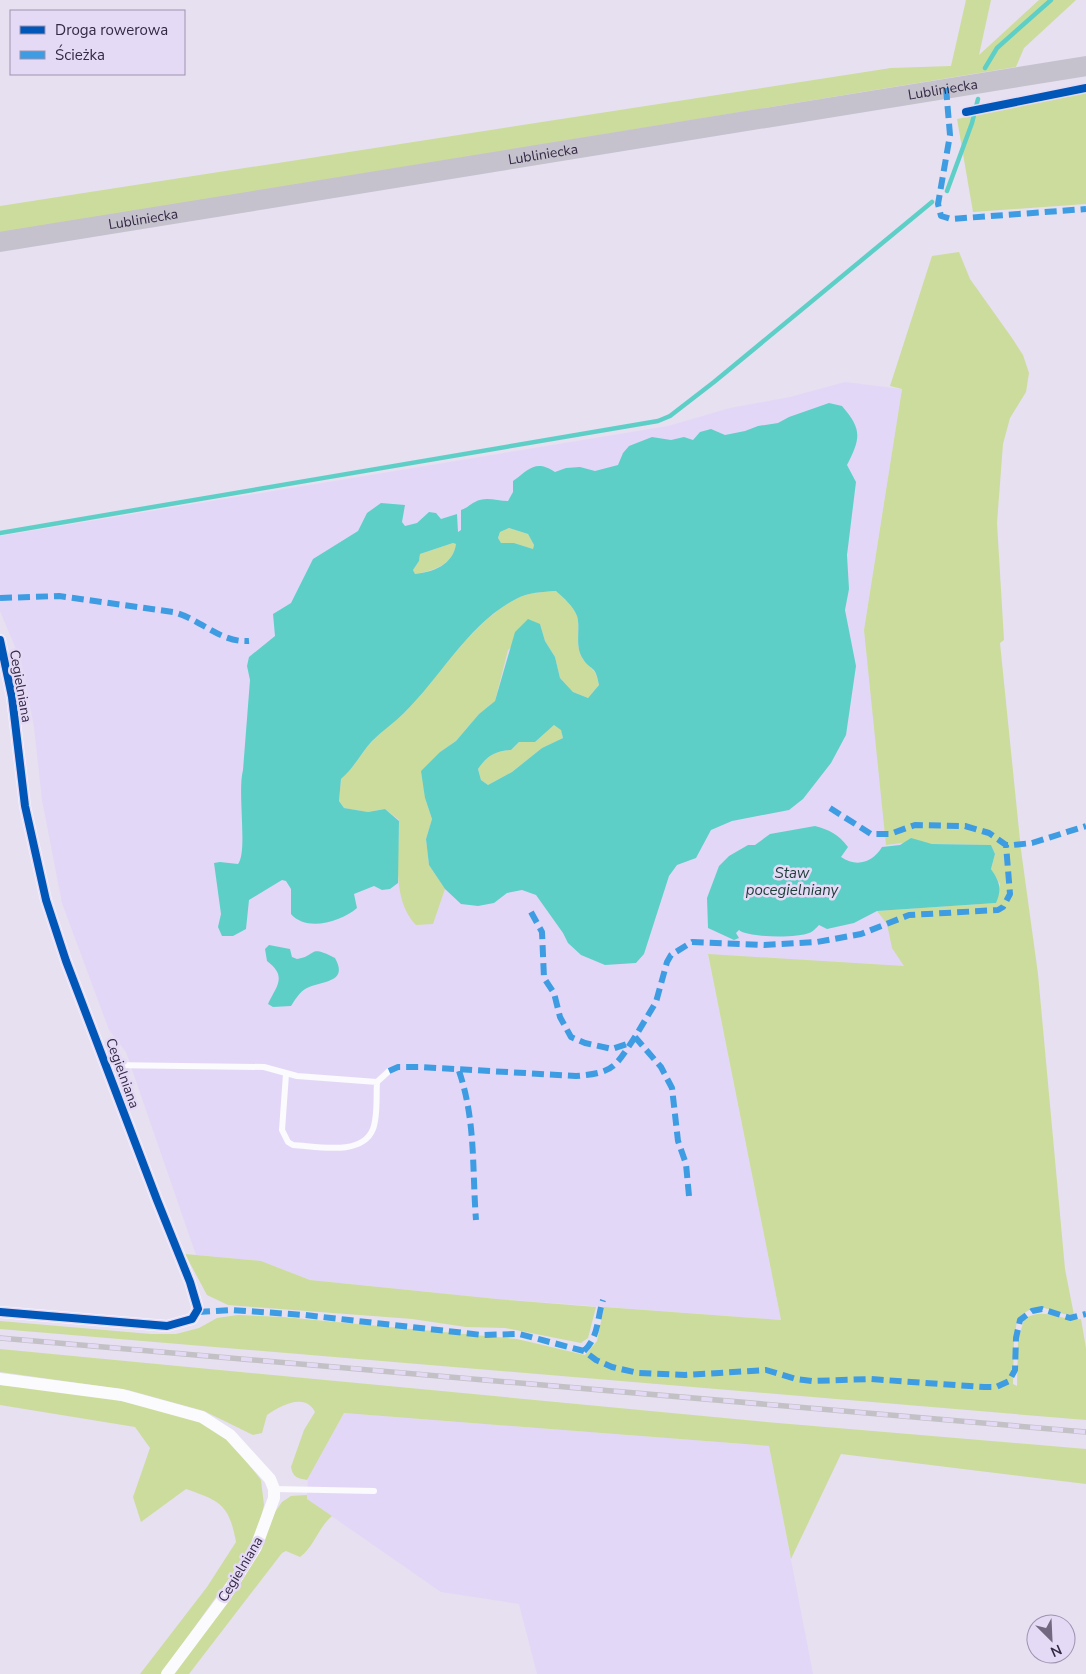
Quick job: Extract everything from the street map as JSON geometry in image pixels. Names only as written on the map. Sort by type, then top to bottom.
[{"type":"main road","name":"Lubliniecka","points":[[0,242],[1086,66]]},
{"type":"street","name":"Cegielniana","points":[[0,640],[12,697],[25,806],[39,876],[66,961],[107,1065],[156,1200],[195,1294],[198,1312],[188,1321],[167,1326],[0,1312]]},
{"type":"street","points":[[0,1379],[122,1395],[202,1417],[230,1434],[264,1470],[274,1488]]},
{"type":"street","name":"Cegielniana","points":[[167,1674],[224,1598],[256,1547],[271,1508],[274,1488]]},
{"type":"lane","points":[[107,1065],[250,1066],[264,1067],[286,1074],[377,1082]]},
{"type":"lane","points":[[286,1074],[282,1130],[288,1142],[293,1144],[348,1147],[363,1142],[373,1130],[377,1082],[389,1071]]},
{"type":"lane","points":[[274,1488],[374,1491]]},
{"type":"shaded area","points":[[966,0],[991,0],[979,55],[1039,0],[1076,0],[1024,48],[1016,67],[0,233],[0,206],[891,68],[951,66]]},
{"type":"shaded area","points":[[1086,92],[1086,204],[973,212],[957,119]]},
{"type":"shaded area","points":[[959,252],[970,279],[1023,355],[1029,373],[1026,392],[1010,418],[1003,444],[997,523],[1004,640],[1000,643],[1021,850],[1038,974],[1065,1269],[1074,1315],[1039,1307],[1025,1313],[1017,1320],[1014,1341],[1013,1384],[1017,1386],[1018,1341],[1024,1319],[1031,1315],[1045,1314],[1081,1319],[1086,1348],[1086,1420],[0,1329],[0,1321],[151,1334],[176,1334],[199,1328],[217,1318],[238,1315],[283,1317],[517,1339],[585,1355],[597,1341],[604,1307],[781,1320],[708,954],[904,966],[892,948],[887,924],[877,911],[996,903],[1000,884],[991,869],[995,854],[991,845],[932,844],[917,841],[886,845],[864,630],[902,389],[890,386],[932,256]]},
{"type":"shaded area","points":[[845,382],[902,389],[864,630],[1007,828],[1028,974],[708,955],[781,1320],[497,1299],[310,1280],[261,1261],[196,1255],[126,1052],[109,1030],[62,903],[42,800],[34,727],[21,661],[0,611],[0,536],[668,426],[730,408],[790,397]]},
{"type":"shaded area","points":[[509,528],[528,534],[534,545],[533,549],[514,543],[501,544],[498,538],[500,532]]},
{"type":"shaded area","points":[[453,543],[456,544],[454,551],[446,562],[435,569],[415,574],[413,570],[419,561],[420,554]]},
{"type":"shaded area","points":[[557,591],[571,606],[577,616],[580,654],[594,671],[599,685],[588,698],[573,692],[560,678],[555,657],[545,641],[540,624],[508,650],[495,701],[479,714],[456,741],[440,752],[425,798],[432,819],[426,839],[429,865],[445,889],[433,924],[416,925],[408,914],[400,889],[398,876],[399,820],[385,809],[368,812],[344,808],[339,801],[341,779],[372,741],[404,713],[484,622],[499,609],[516,599],[536,593]]},
{"type":"shaded area","points":[[554,725],[561,729],[563,738],[542,748],[512,772],[488,785],[481,780],[478,769],[488,758],[496,753],[511,750],[519,742],[535,742]]},
{"type":"shaded area","points":[[185,1254],[261,1261],[310,1280],[596,1307],[588,1338],[581,1343],[505,1328],[466,1327],[412,1319],[228,1305],[207,1295]]},
{"type":"shaded area","points":[[0,1349],[766,1422],[1086,1449],[1086,1484],[841,1454],[791,1559],[769,1446],[344,1413],[307,1480],[295,1475],[291,1467],[304,1430],[315,1412],[311,1406],[305,1403],[292,1403],[272,1411],[267,1415],[262,1433],[253,1435],[204,1411],[128,1390],[0,1372]]},
{"type":"shaded area","points":[[0,1385],[97,1395],[187,1417],[215,1429],[235,1447],[261,1480],[264,1505],[257,1534],[244,1558],[161,1674],[140,1674],[207,1587],[236,1542],[230,1519],[215,1501],[186,1489],[141,1522],[133,1497],[150,1448],[135,1427],[0,1405]]},
{"type":"shaded area","points":[[344,1413],[769,1446],[813,1674],[537,1674],[519,1604],[441,1592],[307,1499],[308,1478]]},
{"type":"shaded area","points":[[307,1495],[307,1499],[332,1516],[309,1548],[300,1557],[286,1551],[282,1553],[189,1674],[173,1674],[261,1548],[275,1512],[282,1502],[291,1496]]},
{"type":"water","points":[[829,403],[842,406],[849,414],[856,428],[857,441],[847,465],[856,482],[847,555],[849,589],[845,610],[856,666],[846,735],[831,763],[803,799],[789,810],[732,821],[711,830],[696,858],[677,865],[669,876],[644,954],[636,963],[605,965],[581,955],[568,943],[536,895],[522,890],[507,893],[494,903],[478,906],[461,904],[445,889],[429,865],[426,839],[432,819],[425,798],[421,771],[440,752],[456,741],[479,714],[495,701],[515,632],[528,619],[540,624],[545,641],[555,657],[560,678],[573,692],[588,698],[599,685],[594,671],[580,654],[577,616],[571,606],[556,591],[525,595],[516,599],[483,622],[417,699],[400,717],[372,741],[341,779],[339,801],[344,808],[368,812],[385,809],[399,821],[398,883],[390,889],[382,890],[374,886],[354,894],[357,908],[333,921],[314,924],[305,923],[291,914],[291,889],[286,881],[282,880],[249,900],[246,929],[233,936],[222,936],[218,927],[221,914],[214,863],[238,864],[241,857],[241,780],[250,680],[247,666],[249,657],[275,636],[273,614],[291,603],[313,559],[358,531],[367,513],[381,503],[405,505],[402,522],[405,526],[417,523],[429,512],[436,513],[441,519],[457,514],[458,532],[461,530],[461,510],[483,499],[508,501],[513,492],[513,481],[533,467],[543,466],[555,472],[566,468],[580,467],[595,471],[618,465],[623,453],[629,446],[652,437],[671,440],[684,437],[693,440],[700,432],[711,429],[725,435],[778,423],[789,417]],"holes":[[[509,528],[528,534],[534,545],[533,549],[514,543],[501,543],[498,538],[500,532]],[[453,543],[456,544],[451,557],[441,566],[415,574],[413,570],[419,561],[420,554]],[[554,725],[561,730],[563,738],[542,748],[512,772],[488,785],[481,780],[478,769],[488,758],[496,753],[511,750],[519,742],[535,742]]]},
{"type":"water","name":"Staw pocegielniany","points":[[815,826],[837,836],[848,847],[841,857],[859,863],[869,860],[882,847],[900,845],[911,838],[932,844],[991,845],[995,854],[991,869],[999,886],[996,903],[877,911],[854,923],[827,929],[819,925],[810,932],[795,936],[752,935],[739,930],[736,933],[739,938],[734,940],[708,928],[707,898],[719,866],[729,856],[748,845],[755,845],[770,834]]},
{"type":"water","points":[[269,945],[290,949],[292,957],[297,959],[304,958],[316,951],[326,954],[335,958],[339,972],[332,980],[304,989],[291,1006],[273,1007],[268,1004],[277,987],[279,977],[267,961],[265,949]]},
{"type":"waterway","points":[[985,68],[997,48],[1051,0]]},
{"type":"waterway","points":[[947,191],[972,123],[978,99]]},
{"type":"waterway","points":[[0,533],[658,421],[670,416],[714,382],[932,202]]},
{"type":"railway","points":[[0,1338],[1086,1432]]},
{"type":"marked path","points":[[946,88],[950,135],[938,204],[941,216],[951,219],[1086,209]]},
{"type":"marked path","points":[[0,598],[59,596],[173,612],[183,615],[220,635],[239,641],[249,641]]},
{"type":"marked path","points":[[830,808],[871,834],[890,834],[915,825],[965,826],[989,833],[1006,845],[1032,843],[1086,826]]},
{"type":"marked path","points":[[689,1196],[686,1164],[678,1141],[672,1088],[661,1067],[635,1037],[656,1002],[667,962],[671,955],[692,942],[764,945],[817,942],[861,934],[909,915],[998,910],[1003,907],[1010,894],[1006,845]]},
{"type":"marked path","points":[[531,912],[542,932],[544,978],[554,993],[560,1017],[571,1037],[585,1043],[612,1049],[630,1043]]},
{"type":"marked path","points":[[389,1071],[398,1067],[420,1067],[576,1076],[589,1075],[612,1067],[618,1062],[635,1037]]},
{"type":"marked path","points":[[459,1071],[471,1127],[476,1220]]},
{"type":"marked path","points":[[584,1351],[589,1346],[595,1333],[603,1300]]},
{"type":"marked path","points":[[198,1312],[232,1310],[305,1315],[482,1335],[519,1334],[584,1351],[596,1360],[612,1367],[638,1373],[685,1375],[766,1370],[796,1379],[812,1381],[870,1379],[984,1387],[996,1387],[1009,1381],[1015,1370],[1016,1338],[1020,1320],[1032,1311],[1042,1309],[1070,1318],[1086,1314]]},
{"type":"cycle path","points":[[966,112],[1086,88]]},
{"type":"cycle path","points":[[0,640],[12,697],[25,806],[46,900],[66,961],[190,1282],[198,1309],[192,1319],[167,1326],[0,1312]]}]
